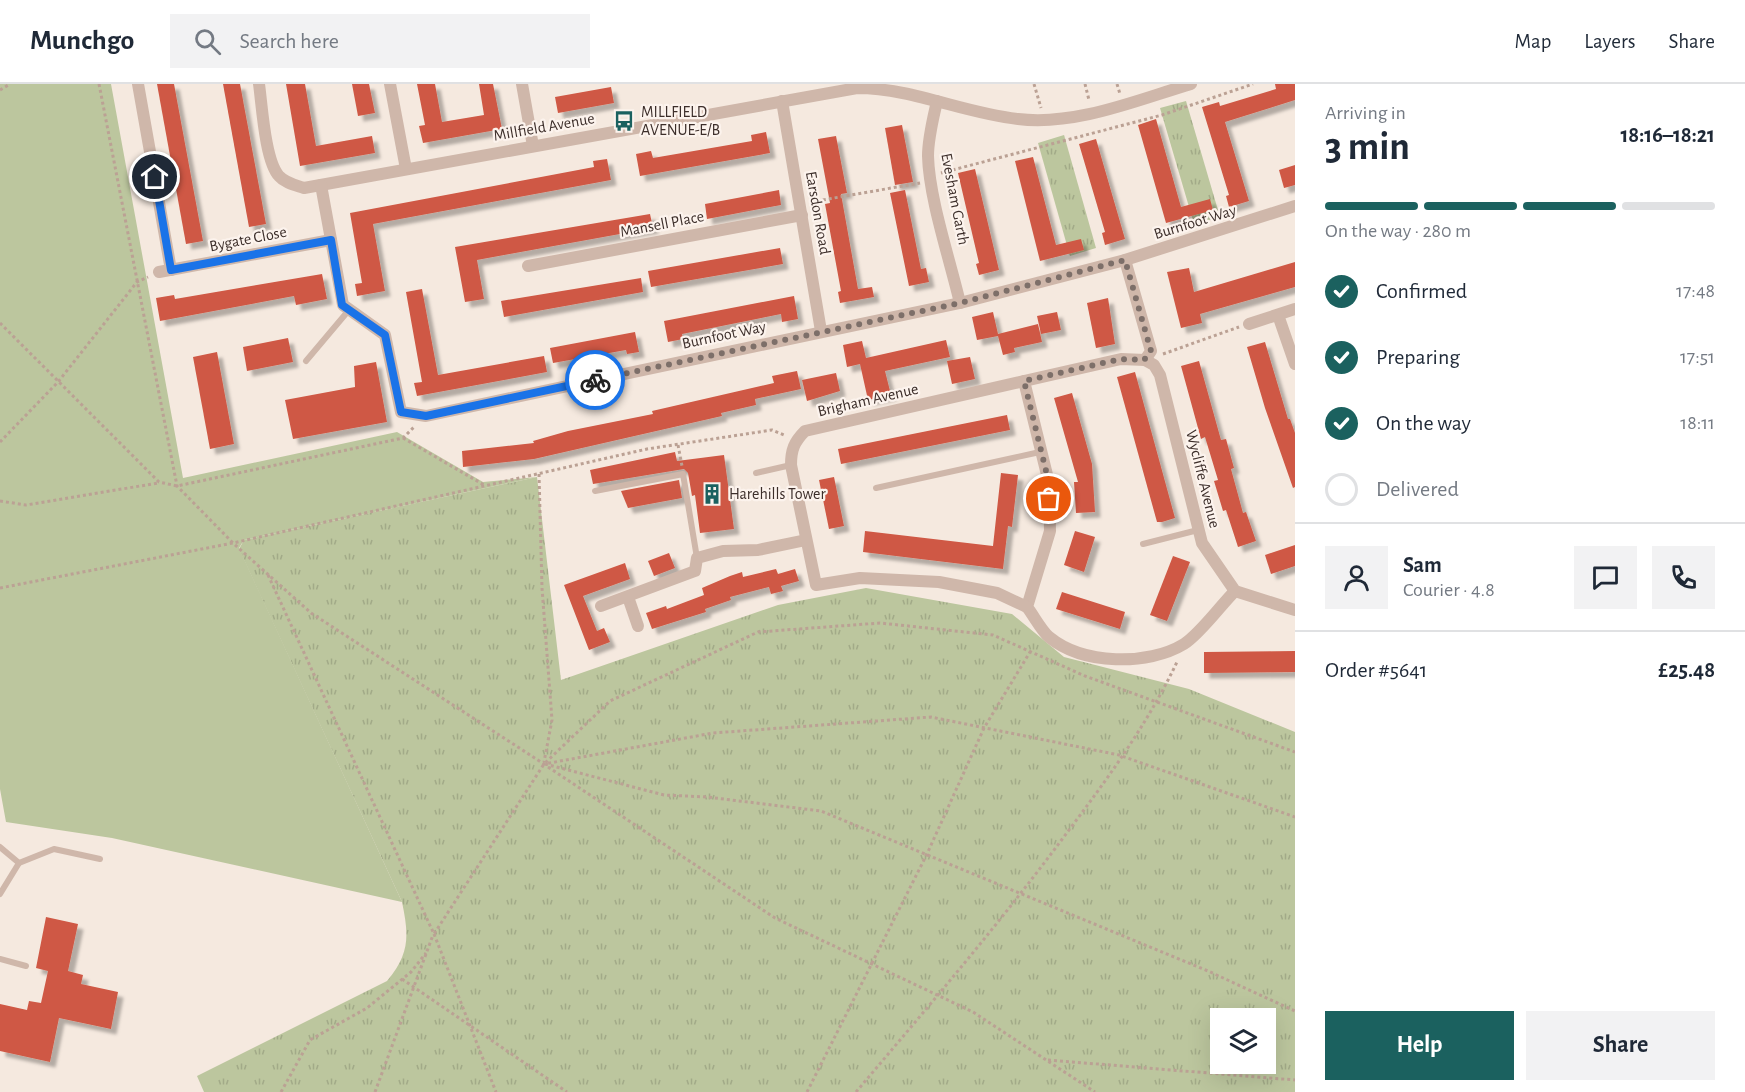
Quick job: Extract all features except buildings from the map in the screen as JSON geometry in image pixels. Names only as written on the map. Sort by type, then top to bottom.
[{"type":"street","name":"Bygate Close","points":[[138,84],[165,271],[331,240]]},
{"type":"street","name":"Millfield Avenue","points":[[259,84],[272,161],[278,175],[289,183],[303,188],[856,86],[911,94],[981,113],[1021,119],[1043,119],[1063,118],[1092,112],[1191,84]]},
{"type":"street","points":[[390,84],[406,169]]},
{"type":"street","points":[[522,84],[533,146]]},
{"type":"street","name":"Earsdon Road","points":[[782,100],[821,331]]},
{"type":"street","name":"Evesham Garth","points":[[938,101],[930,131],[928,156],[931,181],[960,303]]},
{"type":"street","points":[[321,185],[342,305],[385,335],[401,412],[426,416]]},
{"type":"street","name":"Burnfoot Way","points":[[426,416],[960,303],[1125,260],[1295,206]]},
{"type":"street","name":"Mansell Place","points":[[528,266],[801,209]]},
{"type":"street","points":[[1125,260],[1151,351],[1144,360]]},
{"type":"street","points":[[1249,324],[1295,309]]},
{"type":"street","points":[[1278,315],[1295,364]]},
{"type":"street","name":"Brigham Avenue","points":[[795,440],[805,431],[1121,359],[1144,360]]},
{"type":"street","name":"Wycliffe Avenue","points":[[1144,360],[1154,365],[1160,375],[1202,543],[1234,591]]},
{"type":"street","points":[[1024,381],[1049,483],[1050,531],[1027,607]]},
{"type":"street","points":[[795,440],[791,453],[791,465],[816,585],[860,578],[939,582],[997,593],[1027,607],[1049,637],[1074,650],[1105,659],[1147,659],[1185,644],[1234,591],[1295,610]]},
{"type":"street","points":[[601,606],[694,571],[697,558],[723,551],[758,550],[806,540]]},
{"type":"street","points":[[628,597],[638,626]]},
{"type":"lane","points":[[306,361],[349,310]]},
{"type":"lane","points":[[876,488],[1040,452]]},
{"type":"lane","points":[[756,472],[791,465]]},
{"type":"lane","points":[[595,491],[683,474],[697,558]]},
{"type":"lane","points":[[1143,544],[1198,530]]},
{"type":"lane","points":[[0,847],[19,863]]},
{"type":"lane","points":[[0,894],[19,863],[54,849],[100,859]]},
{"type":"lane","points":[[0,959],[26,966]]},
{"type":"path","points":[[0,90],[10,84]]},
{"type":"path","points":[[99,84],[177,486],[233,543],[311,613],[544,764],[775,918],[973,1012],[1095,1092]]},
{"type":"path","points":[[1034,84],[1043,119]]},
{"type":"path","points":[[1085,84],[1092,112]]},
{"type":"path","points":[[801,209],[931,181],[942,172],[1162,115],[1253,84]]},
{"type":"path","points":[[0,442],[58,382],[137,282]]},
{"type":"path","points":[[0,323],[159,483]]},
{"type":"path","points":[[1144,360],[1249,324]]},
{"type":"path","points":[[0,501],[26,505],[159,483],[177,486],[403,438],[426,416]]},
{"type":"path","points":[[0,588],[233,543],[678,445],[772,430],[795,440]]},
{"type":"path","points":[[403,438],[485,486]]},
{"type":"path","points":[[678,445],[683,474]]},
{"type":"path","points":[[539,474],[542,588],[552,720],[544,764]]},
{"type":"path","points":[[268,574],[434,933],[496,1092]]},
{"type":"path","points":[[375,1092],[434,933],[544,764],[610,701],[758,632],[880,623],[993,635],[1085,676],[1295,752]]},
{"type":"path","points":[[856,1092],[1022,894],[1124,756],[1158,702],[1185,644]]},
{"type":"path","points":[[807,1092],[927,854],[984,728],[1030,652]]},
{"type":"path","points":[[544,764],[714,733],[931,717],[1124,756],[1295,817]]},
{"type":"path","points":[[544,764],[664,795],[707,797],[821,811],[1208,971],[1295,1011]]},
{"type":"path","points":[[281,1092],[310,1040],[367,1008],[402,979],[426,953]]},
{"type":"path","points":[[402,979],[567,1092]]},
{"type":"path","points":[[1047,1060],[1295,1080]]},
{"type":"green space","points":[[0,84],[111,84],[183,478],[397,432],[483,482],[537,477],[244,540],[239,548],[402,902],[112,838],[6,822],[0,789]]},
{"type":"green space","points":[[1186,101],[1220,217],[1194,224],[1160,108]]},
{"type":"green space","points":[[1064,135],[1096,248],[1070,256],[1038,143]]},
{"type":"green space","points":[[537,477],[561,680],[778,605],[866,588],[1012,614],[1064,657],[1189,689],[1295,732],[1295,1092],[204,1092],[197,1076],[387,981],[400,962],[406,944],[406,924],[402,902],[239,549],[244,540]]},
{"type":"way so far","points":[[595,380],[960,303],[1125,260],[1151,351],[1144,360],[1121,359],[1024,381],[1049,483],[1049,499]]},
{"type":"place","name":"MILLFIELD AVENUE-E/B","points":[[624,121]]},
{"type":"place","name":"Harehills Tower","points":[[712,494]]},
{"type":"route","points":[[155,177],[171,270],[331,240],[342,305],[385,335],[401,412],[426,416],[595,380]]}]
